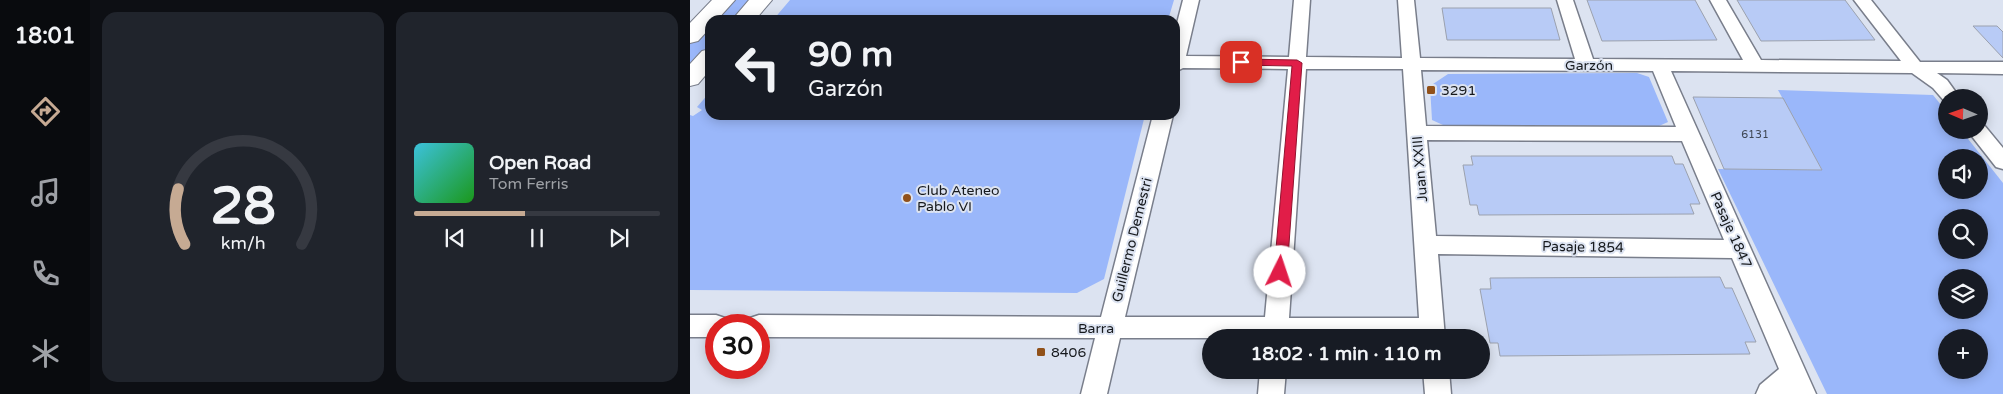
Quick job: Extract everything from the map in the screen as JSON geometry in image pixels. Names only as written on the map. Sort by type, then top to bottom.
[{"type":"main road","points":[[710,15],[724,0]]},
{"type":"main road","points":[[747,15],[761,0]]},
{"type":"main road","points":[[690,36],[705,20]]},
{"type":"street","points":[[1180,43],[1191,0]]},
{"type":"street","points":[[1276,329],[1302,0]]},
{"type":"street","name":"Juan XXIII","points":[[1406,0],[1433,329]]},
{"type":"street","points":[[1565,0],[1586,65]]},
{"type":"street","points":[[1718,0],[1755,66]]},
{"type":"street","points":[[1862,0],[1915,67],[1940,84],[1944,89]]},
{"type":"street","name":"Garzón","points":[[1180,63],[2003,68]]},
{"type":"street","name":"Pasaje 1847","points":[[1659,65],[1798,384]]},
{"type":"street","name":"Guillermo Demestri","points":[[1094,394],[1162,120]]},
{"type":"street","points":[[1417,133],[1689,134]]},
{"type":"street","points":[[1984,139],[2003,162]]},
{"type":"street","name":"Pasaje 1854","points":[[1426,245],[1739,249]]},
{"type":"street","points":[[690,326],[705,326]]},
{"type":"street","name":"Barra","points":[[770,326],[1110,328],[1202,331]]},
{"type":"street","points":[[1271,394],[1272,379]]},
{"type":"street","points":[[1437,379],[1438,394]]},
{"type":"street","points":[[1769,394],[1798,384]]},
{"type":"shaded area","points":[[724,0],[761,0],[748,15],[710,15]]},
{"type":"shaded area","points":[[790,0],[1174,0],[1170,15],[777,15]]},
{"type":"shaded area","points":[[705,20],[705,62],[690,78],[690,36]]},
{"type":"shaded area","points":[[1637,73],[1649,77],[1668,122],[1659,126],[1443,125],[1432,120],[1430,86],[1448,74]]},
{"type":"shaded area","points":[[1778,90],[1933,95],[1938,101],[1938,139],[1968,139],[1976,149],[1938,149],[1938,199],[1988,199],[1988,164],[2003,183],[2003,394],[1827,394],[1718,169],[1822,170]]},
{"type":"shaded area","name":"Club Ateneo Pablo VI","points":[[705,98],[705,120],[1144,120],[1104,279],[1077,293],[690,290],[690,115],[693,116],[702,110],[697,107]]},
{"type":"building","points":[[1587,0],[1695,0],[1717,40],[1602,41]]},
{"type":"building","points":[[1737,0],[1845,0],[1875,40],[1761,41]]},
{"type":"building","points":[[1442,8],[1551,8],[1560,40],[1447,40]]},
{"type":"building","points":[[1973,26],[1997,26],[2003,32],[2003,58]]},
{"type":"building","points":[[1693,97],[1783,98],[1822,170],[1724,169]]},
{"type":"building","points":[[1471,156],[1672,156],[1675,164],[1683,164],[1700,204],[1690,204],[1694,214],[1479,215],[1477,205],[1470,205],[1463,165],[1473,165]]},
{"type":"building","points":[[1720,277],[1725,288],[1732,288],[1756,342],[1745,342],[1750,354],[1500,356],[1498,343],[1490,343],[1490,329],[1487,329],[1480,289],[1491,289],[1490,278]]},
{"type":"place","name":"3291","points":[[1431,90]]},
{"type":"place","name":"Club Ateneo Pablo VI","points":[[907,198]]},
{"type":"place","name":"8406","points":[[1041,352]]},
{"type":"route","points":[[1241,62],[1297,63],[1280,272]]}]
